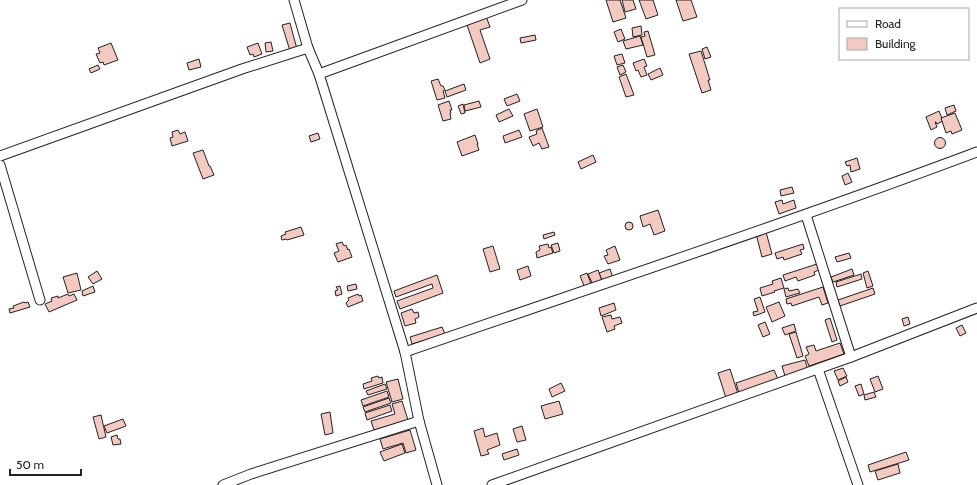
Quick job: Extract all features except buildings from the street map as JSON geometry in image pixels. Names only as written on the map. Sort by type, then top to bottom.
[{"type":"street","points":[[294,0],[308,48],[319,74],[405,352],[419,421],[437,485]]},
{"type":"street","points":[[319,74],[522,0]]},
{"type":"street","points":[[0,156],[242,69],[308,48]]},
{"type":"street","points":[[405,352],[806,215],[977,152]]},
{"type":"street","points":[[0,165],[40,300]]},
{"type":"street","points":[[806,215],[851,357]]},
{"type":"street","points":[[492,485],[851,357],[977,308]]},
{"type":"street","points":[[818,369],[858,485]]},
{"type":"street","points":[[223,485],[251,474],[419,421]]}]
